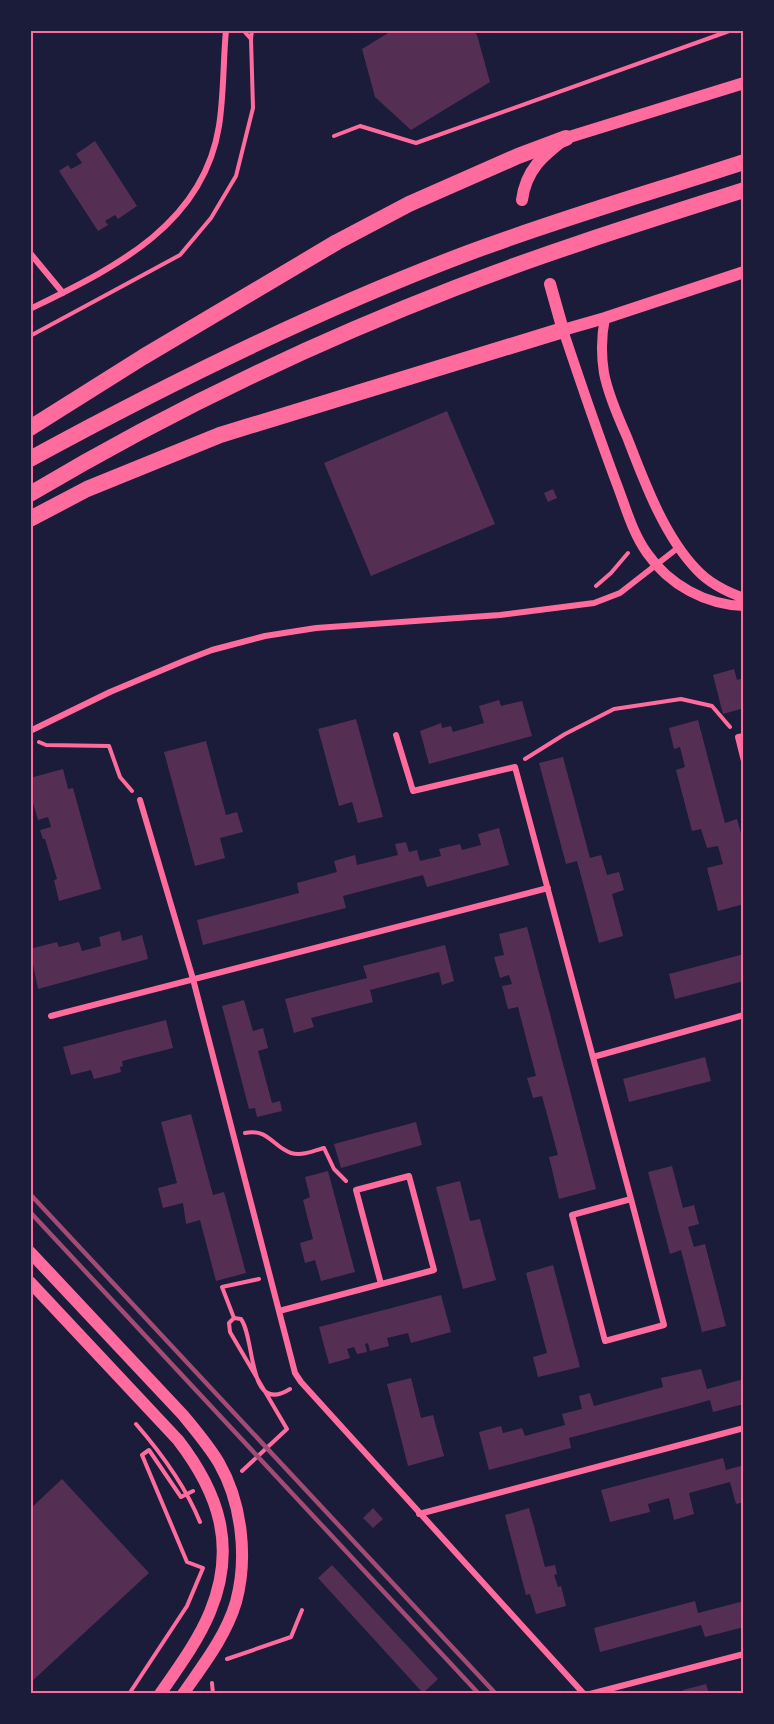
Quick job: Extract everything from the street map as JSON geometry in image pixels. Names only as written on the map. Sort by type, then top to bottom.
[{"type":"highway","points":[[30,428],[143,357],[337,242],[409,204],[518,156],[566,138]]},
{"type":"highway","points":[[30,459],[219,360],[417,273],[525,233],[744,162]]},
{"type":"highway","points":[[30,494],[140,431],[206,397],[369,323],[455,288],[533,260],[744,190]]},
{"type":"highway","points":[[30,519],[97,484],[220,435],[563,330]]},
{"type":"main road","points":[[522,200],[524,185],[529,173],[549,151],[566,138],[741,83]]},
{"type":"main road","points":[[550,284],[563,330],[744,272]]},
{"type":"main road","points":[[30,1252],[183,1415],[207,1444],[230,1485],[241,1534],[236,1602],[211,1653],[183,1694]]},
{"type":"main road","points":[[30,1282],[178,1440],[196,1463],[215,1503],[222,1530],[223,1555],[219,1582],[210,1611],[195,1642],[160,1694]]},
{"type":"street","points":[[30,309],[125,259],[159,234],[190,199],[212,155],[219,128],[226,30]]},
{"type":"street","points":[[30,253],[63,293]]},
{"type":"street","points":[[605,318],[602,342],[604,375],[619,419],[658,510],[679,547],[697,570],[712,583],[744,598]]},
{"type":"street","points":[[563,330],[590,411],[634,528],[647,554],[663,572],[696,595],[720,603],[744,606]]},
{"type":"street","points":[[30,731],[147,675],[212,650],[240,642],[316,628],[571,607],[594,603],[620,593],[679,547]]},
{"type":"street","points":[[396,735],[413,791],[515,767],[631,1198],[664,1325],[605,1341],[572,1215],[631,1198]]},
{"type":"street","points":[[741,736],[744,761]]},
{"type":"street","points":[[140,800],[193,979],[291,1362],[301,1382],[584,1694]]},
{"type":"street","points":[[51,1016],[548,888]]},
{"type":"street","points":[[593,1057],[744,1015]]},
{"type":"street","points":[[279,1311],[434,1270],[409,1176],[356,1190],[381,1284]]},
{"type":"street","points":[[419,1514],[744,1428]]},
{"type":"street","points":[[590,1694],[744,1654]]},
{"type":"path","points":[[251,39],[252,30]]},
{"type":"path","points":[[334,136],[360,126],[416,142],[732,30]]},
{"type":"path","points":[[515,767],[529,755],[614,709],[681,699],[712,706],[741,736]]},
{"type":"path","points":[[30,737],[46,745],[109,746],[120,777],[140,800]]},
{"type":"path","points":[[233,1136],[256,1131],[294,1153],[308,1153],[324,1148],[334,1169],[356,1190]]},
{"type":"path","points":[[234,1318],[222,1287],[270,1276]]},
{"type":"path","points":[[234,1318],[229,1323],[230,1332],[287,1430],[241,1471]]},
{"type":"path","points":[[234,1318],[241,1319],[246,1326],[257,1381],[261,1390],[271,1395],[282,1394],[301,1382]]},
{"type":"path","points":[[130,1417],[178,1476],[192,1501],[203,1530]]},
{"type":"path","points":[[181,1497],[149,1450],[142,1455],[187,1562],[203,1568]]},
{"type":"path","points":[[129,1694],[187,1606],[203,1568],[205,1556]]},
{"type":"path","points":[[220,1660],[291,1637],[303,1610]]},
{"type":"building","points":[[393,30],[472,30],[477,35],[490,82],[411,130],[375,97],[362,49]]},
{"type":"building","points":[[95,141],[137,206],[118,219],[115,215],[105,221],[108,225],[98,231],[59,171],[68,165],[71,169],[82,163],[76,154]]},
{"type":"building","points":[[447,411],[495,524],[371,576],[324,463]]},
{"type":"building","points":[[553,489],[557,498],[548,502],[544,493]]},
{"type":"building","points":[[734,669],[737,680],[744,678],[744,708],[723,714],[713,675]]},
{"type":"building","points":[[499,700],[501,706],[522,701],[532,736],[429,764],[420,731],[441,723],[442,728],[451,726],[453,732],[484,723],[479,706]]},
{"type":"building","points":[[356,719],[383,817],[358,823],[352,802],[339,806],[318,729]]},
{"type":"building","points":[[698,720],[725,823],[737,819],[744,844],[744,904],[718,911],[707,868],[723,864],[718,846],[707,848],[701,829],[692,831],[676,770],[685,767],[680,747],[674,749],[669,728]]},
{"type":"building","points":[[206,741],[226,815],[237,812],[243,832],[220,838],[225,858],[195,866],[164,752]]},
{"type":"building","points":[[563,757],[590,858],[601,855],[607,875],[619,872],[624,890],[612,894],[623,936],[599,943],[577,861],[566,864],[539,763]]},
{"type":"building","points":[[63,769],[68,789],[73,788],[101,889],[59,901],[54,880],[57,879],[40,830],[51,827],[48,817],[38,820],[32,799],[30,799],[30,778]]},
{"type":"building","points":[[499,828],[509,865],[427,887],[423,875],[343,896],[346,908],[203,945],[197,920],[299,893],[297,883],[337,872],[334,861],[355,855],[357,865],[398,855],[395,844],[406,842],[409,852],[417,850],[420,861],[441,856],[439,849],[460,844],[462,850],[481,845],[478,834]]},
{"type":"building","points":[[527,927],[596,1189],[559,1199],[549,1157],[558,1155],[542,1096],[533,1098],[527,1078],[536,1076],[518,1007],[508,1009],[502,986],[512,984],[509,975],[500,978],[494,957],[504,955],[499,934]]},
{"type":"building","points":[[120,931],[122,941],[142,935],[148,959],[38,989],[30,949],[57,942],[59,947],[79,942],[82,951],[101,946],[99,937]]},
{"type":"building","points":[[445,945],[454,981],[442,985],[439,972],[370,990],[373,1002],[311,1018],[314,1027],[294,1033],[285,999],[367,978],[363,966]]},
{"type":"building","points":[[744,954],[744,981],[675,999],[669,974]]},
{"type":"building","points":[[244,1000],[253,1031],[263,1028],[268,1048],[258,1051],[272,1103],[280,1101],[282,1111],[257,1117],[255,1108],[249,1109],[222,1006]]},
{"type":"building","points":[[166,1020],[173,1048],[122,1061],[121,1072],[114,1074],[94,1079],[91,1070],[71,1075],[63,1047]]},
{"type":"building","points":[[705,1057],[711,1081],[629,1102],[623,1079]]},
{"type":"building","points":[[191,1114],[213,1195],[224,1192],[246,1273],[216,1281],[200,1220],[186,1224],[183,1203],[163,1208],[158,1188],[177,1183],[161,1122]]},
{"type":"building","points":[[416,1122],[422,1145],[341,1168],[334,1144]]},
{"type":"building","points":[[672,1166],[683,1208],[694,1205],[699,1224],[688,1227],[694,1247],[705,1244],[726,1326],[702,1332],[681,1250],[670,1254],[648,1172]]},
{"type":"building","points":[[328,1171],[355,1272],[321,1281],[315,1260],[305,1263],[300,1243],[313,1239],[303,1200],[310,1197],[305,1177]]},
{"type":"building","points":[[460,1181],[470,1221],[480,1219],[496,1280],[463,1289],[436,1187]]},
{"type":"building","points":[[553,1265],[580,1367],[538,1377],[533,1357],[547,1353],[526,1273]]},
{"type":"building","points":[[441,1295],[451,1332],[411,1343],[408,1333],[387,1338],[389,1346],[370,1351],[368,1343],[365,1344],[367,1352],[357,1354],[354,1347],[347,1349],[350,1358],[329,1364],[319,1327]]},
{"type":"building","points":[[701,1369],[707,1389],[744,1379],[744,1404],[713,1412],[710,1400],[569,1438],[571,1448],[489,1470],[479,1432],[501,1426],[503,1433],[522,1428],[525,1436],[565,1425],[562,1414],[582,1409],[579,1396],[590,1393],[594,1406],[663,1387],[661,1378]]},
{"type":"building","points":[[411,1378],[421,1418],[433,1415],[444,1456],[408,1466],[387,1384]]},
{"type":"building","points":[[723,1458],[726,1470],[744,1465],[744,1502],[736,1504],[730,1482],[689,1493],[694,1514],[674,1520],[669,1498],[648,1504],[650,1512],[610,1522],[601,1490]]},
{"type":"building","points":[[62,1479],[149,1573],[30,1683],[30,1509]]},
{"type":"building","points":[[373,1508],[383,1519],[373,1528],[363,1518]]},
{"type":"building","points":[[529,1508],[545,1567],[555,1565],[557,1574],[554,1575],[558,1587],[561,1586],[566,1606],[536,1614],[530,1594],[526,1595],[505,1515]]},
{"type":"building","points":[[332,1565],[438,1679],[423,1693],[318,1578]]},
{"type":"building","points":[[695,1601],[698,1613],[744,1601],[744,1627],[705,1637],[701,1625],[600,1652],[594,1628]]},
{"type":"building","points":[[706,1684],[709,1694],[684,1694],[683,1690]]},
{"type":"railway","points":[[30,1194],[496,1694]]},
{"type":"railway","points":[[30,1212],[479,1694]]}]
